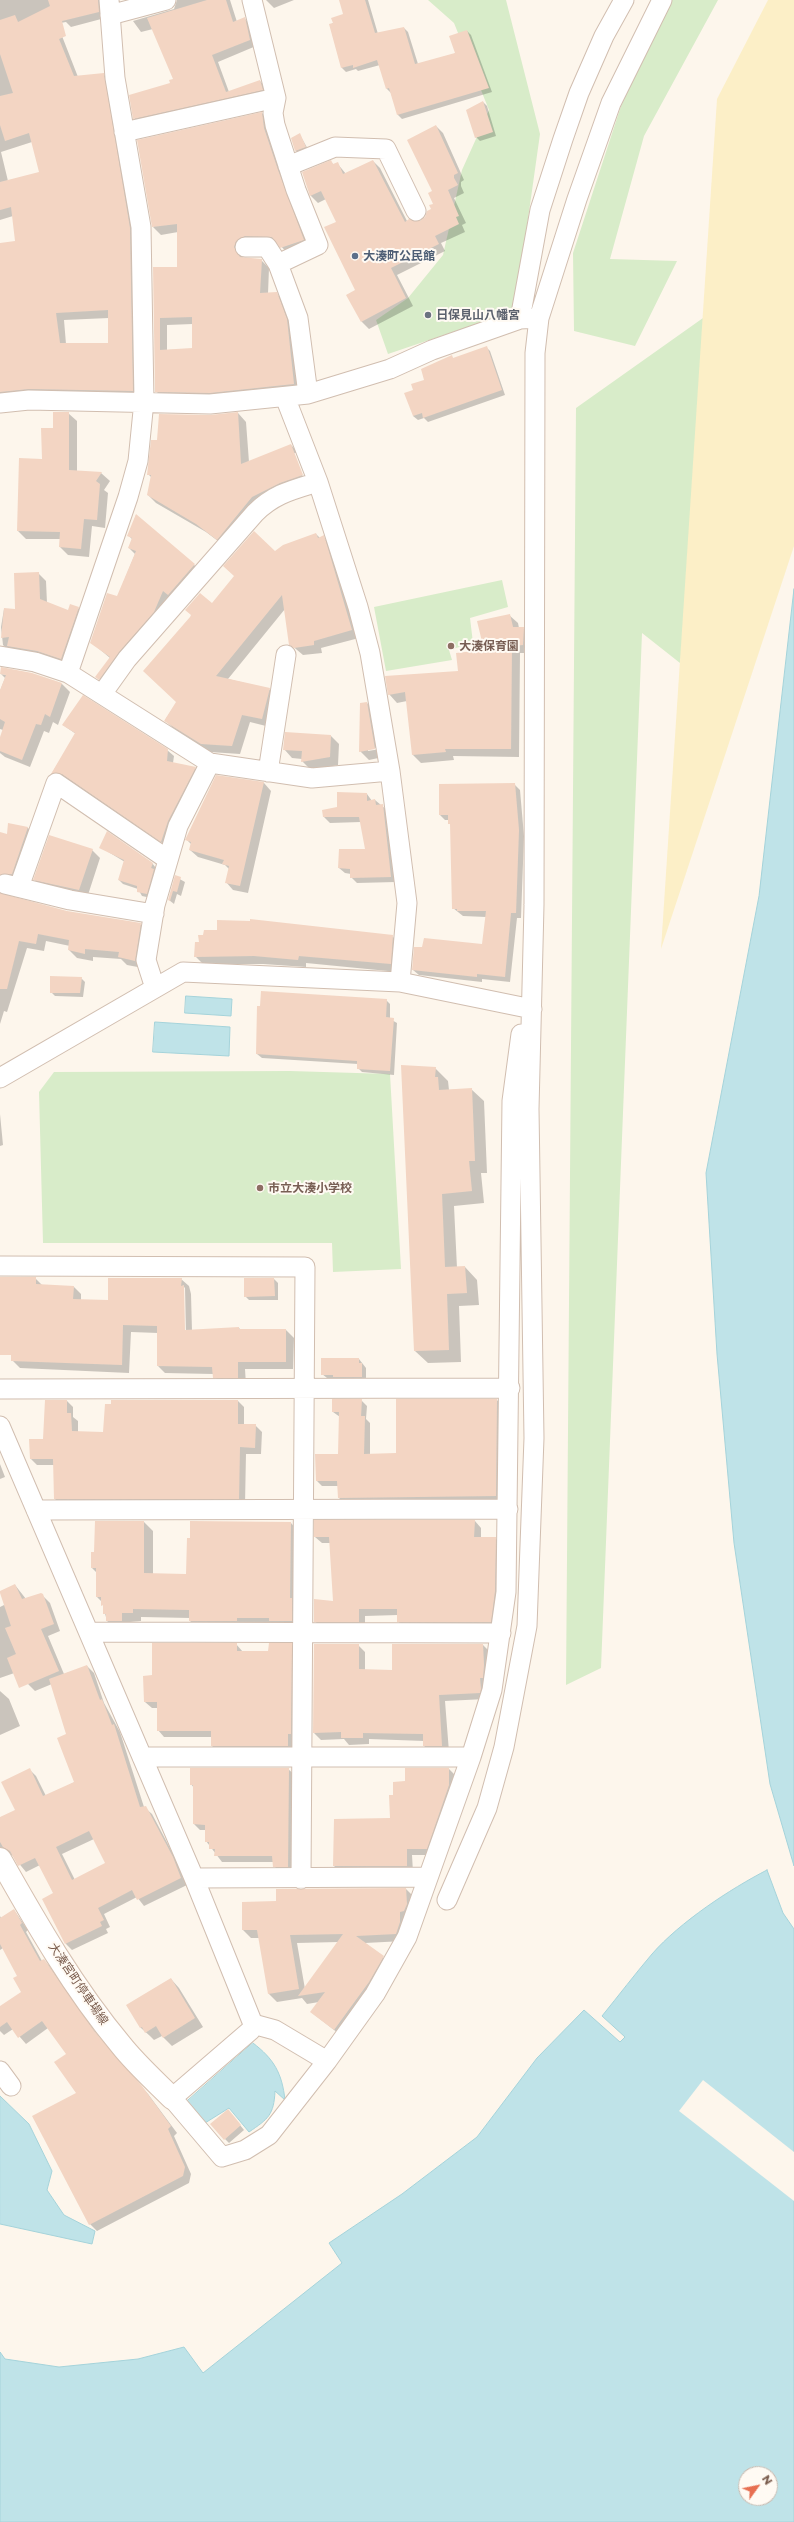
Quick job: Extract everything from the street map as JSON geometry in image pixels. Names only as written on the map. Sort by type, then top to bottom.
[{"type":"main road","name":"大湊宮町停車場線","points":[[0,1858],[24,1902],[77,1986],[121,2046],[172,2098]]},
{"type":"street","points":[[68,673],[128,497],[138,461],[144,401],[141,227],[115,78],[110,8],[166,0]]},
{"type":"street","points":[[252,0],[276,98],[273,113],[275,125],[288,166],[318,245],[278,264]]},
{"type":"street","points":[[520,319],[540,210],[563,139],[582,86],[624,0]]},
{"type":"street","points":[[447,1900],[487,1808],[504,1747],[527,1626],[534,1438],[528,1109],[528,1008],[535,353],[539,318],[577,198],[611,103],[662,0]]},
{"type":"street","points":[[124,132],[276,98]]},
{"type":"street","points":[[288,166],[335,147],[386,148],[416,211]]},
{"type":"street","points":[[245,247],[267,247],[278,264],[298,318],[308,394]]},
{"type":"street","points":[[0,403],[29,400],[144,401],[210,404],[308,394],[390,369],[432,350],[520,319],[539,318]]},
{"type":"street","points":[[286,397],[318,482],[358,607],[370,653],[390,771],[406,903],[400,982]]},
{"type":"street","points":[[102,694],[127,659],[255,513],[269,500],[290,490],[318,482]]},
{"type":"street","points":[[268,772],[286,655]]},
{"type":"street","points":[[0,656],[35,662],[68,673],[210,763],[312,778],[390,771]]},
{"type":"street","points":[[155,988],[146,960],[154,914],[167,859],[178,826],[210,763]]},
{"type":"street","points":[[154,914],[70,900],[12,885],[56,783],[167,859]]},
{"type":"street","points":[[0,1078],[184,972],[400,982],[528,1008]]},
{"type":"street","points":[[0,1426],[194,1878],[253,2024],[251,2030],[172,2098],[222,2157],[245,2150],[269,2135],[327,2061],[394,1963],[407,1937],[471,1757],[492,1690],[506,1592],[510,1388],[512,1100],[528,1008]]},
{"type":"street","points":[[0,1266],[305,1268],[302,1511],[303,1634],[301,1879]]},
{"type":"street","points":[[0,1388],[303,1390],[510,1388]]},
{"type":"street","points":[[36,1510],[302,1511],[508,1509]]},
{"type":"street","points":[[89,1632],[303,1634],[501,1633]]},
{"type":"street","points":[[142,1757],[471,1757]]},
{"type":"street","points":[[194,1878],[301,1879],[428,1877]]},
{"type":"street","points":[[253,2024],[275,2030],[327,2061]]},
{"type":"green space","points":[[428,0],[506,0],[540,134],[515,311],[388,354],[376,320],[408,298],[443,255],[462,170],[489,110],[454,23]]},
{"type":"green space","points":[[671,0],[718,0],[644,136],[610,259],[677,261],[635,346],[574,331],[573,253],[621,106]]},
{"type":"green space","points":[[727,301],[680,663],[642,633],[601,1668],[566,1685],[576,408]]},
{"type":"green space","points":[[502,580],[508,607],[470,618],[473,643],[449,650],[452,660],[386,671],[374,607]]},
{"type":"green space","points":[[290,1071],[390,1074],[401,1269],[333,1272],[332,1243],[43,1243],[39,1092],[54,1072]]},
{"type":"sand","points":[[768,0],[794,0],[794,546],[661,949],[717,99]]},
{"type":"water","points":[[794,589],[794,1866],[770,1784],[734,1543],[717,1354],[706,1173],[759,896]]},
{"type":"water","points":[[186,996],[232,999],[231,1016],[185,1013]]},
{"type":"water","points":[[155,1022],[230,1027],[229,1056],[153,1052]]},
{"type":"water","points":[[767,1870],[783,1913],[794,1929],[794,2522],[0,2522],[0,2352],[5,2359],[59,2367],[138,2359],[184,2347],[203,2373],[342,2263],[329,2243],[402,2194],[477,2137],[537,2058],[584,2010],[620,2042],[625,2037],[602,2016],[663,1942],[691,1918],[737,1887]]},
{"type":"water","points":[[253,2043],[272,2061],[276,2067],[282,2082],[285,2100],[275,2091],[273,2106],[269,2116],[249,2132],[229,2108],[205,2123],[184,2104]]},
{"type":"water","points":[[0,2096],[29,2124],[52,2171],[47,2190],[64,2215],[95,2231],[92,2244],[0,2224]]},
{"type":"pier","points":[[703,2080],[794,2152],[794,2201],[679,2111]]},
{"type":"building","points":[[48,0],[98,0],[99,12],[62,21],[66,36],[59,39],[74,76],[104,73],[130,228],[133,391],[29,389],[0,392],[0,243],[15,241],[11,207],[0,210],[0,182],[39,172],[29,133],[5,141],[0,125],[0,96],[13,93],[0,54],[0,20],[15,15],[18,22],[50,6]],"holes":[[[108,310],[108,343],[60,343],[56,313]]]},
{"type":"building","points":[[207,0],[226,0],[233,22],[245,17],[250,40],[212,55],[226,92],[260,80],[263,90],[133,119],[129,95],[170,83],[169,80],[173,79],[147,18]]},
{"type":"building","points":[[339,0],[365,0],[375,33],[404,27],[415,64],[455,53],[449,36],[467,30],[489,88],[397,115],[389,88],[386,89],[377,60],[353,68],[353,65],[341,68],[329,24],[333,23],[331,18],[343,14]]},
{"type":"building","points":[[483,101],[493,132],[475,138],[466,110]]},
{"type":"building","points":[[262,112],[264,128],[304,240],[280,248],[272,237],[245,236],[236,241],[234,247],[240,257],[262,259],[260,293],[277,292],[287,319],[294,384],[210,393],[155,392],[153,267],[177,267],[177,224],[152,227],[137,140]],"holes":[[[192,317],[192,348],[160,350],[160,318]]]},
{"type":"building","points":[[436,125],[458,173],[454,175],[454,178],[458,185],[448,190],[459,216],[456,217],[459,224],[435,236],[439,244],[391,268],[406,298],[361,322],[346,295],[355,290],[324,227],[336,222],[321,191],[310,196],[302,172],[331,160],[333,164],[338,162],[343,174],[373,160],[405,222],[409,219],[420,221],[425,217],[427,211],[431,209],[429,205],[433,204],[428,193],[432,191],[407,140]]},
{"type":"building","points":[[300,133],[306,147],[295,151],[291,138]]},
{"type":"building","points":[[487,346],[502,390],[423,418],[422,413],[413,416],[404,393],[413,390],[411,384],[424,380],[421,369],[452,355],[453,358]]},
{"type":"building","points":[[53,412],[69,412],[69,470],[102,472],[96,481],[100,484],[97,520],[84,519],[81,549],[59,547],[60,532],[17,531],[19,458],[42,459],[41,428],[53,428]]},
{"type":"building","points":[[238,412],[241,464],[291,444],[303,475],[280,483],[252,497],[217,540],[196,524],[147,495],[151,475],[147,475],[151,440],[157,440],[159,414],[210,415]]},
{"type":"building","points":[[136,514],[195,564],[168,595],[163,591],[154,612],[119,652],[99,680],[95,677],[110,657],[90,643],[107,593],[117,596],[136,551],[128,548],[132,538],[127,536]]},
{"type":"building","points":[[254,531],[275,551],[283,545],[316,533],[318,538],[324,535],[352,630],[314,641],[314,645],[294,648],[289,645],[282,595],[216,676],[270,688],[262,719],[242,715],[232,746],[201,744],[164,721],[176,702],[143,671],[190,617],[191,615],[185,610],[200,593],[212,603],[234,576],[223,566]]},
{"type":"building","points":[[39,572],[40,599],[68,610],[70,604],[79,607],[61,659],[37,651],[7,646],[9,637],[1,638],[4,608],[15,609],[14,573]]},
{"type":"building","points":[[510,614],[513,627],[524,627],[523,645],[512,646],[511,749],[445,749],[446,752],[412,755],[405,692],[388,695],[385,676],[458,671],[456,653],[484,650],[477,621]]},
{"type":"building","points":[[1,667],[32,673],[62,683],[50,717],[45,714],[41,725],[36,724],[22,760],[0,751],[0,737],[5,722],[0,719],[0,690],[6,675],[0,674]]},
{"type":"building","points":[[83,695],[168,749],[167,761],[196,767],[168,821],[161,842],[62,774],[51,774],[75,733],[62,725]]},
{"type":"building","points":[[367,702],[375,749],[359,752],[360,703]]},
{"type":"building","points":[[285,732],[331,735],[330,757],[301,762],[302,751],[283,750]]},
{"type":"building","points":[[216,775],[264,782],[240,886],[225,883],[229,866],[222,864],[224,860],[189,850],[191,842],[185,840]]},
{"type":"building","points":[[515,783],[519,830],[516,913],[511,913],[505,977],[477,974],[477,977],[412,970],[414,947],[422,947],[424,938],[482,944],[486,911],[457,911],[457,909],[452,909],[450,824],[448,824],[448,815],[439,815],[439,784]]},
{"type":"building","points":[[337,792],[367,793],[367,801],[375,799],[376,805],[383,804],[391,877],[350,878],[350,869],[338,868],[339,849],[365,849],[359,817],[323,817],[322,810],[337,807]]},
{"type":"building","points":[[8,823],[28,827],[12,874],[0,875],[0,832],[7,834]]},
{"type":"building","points":[[107,831],[153,863],[151,868],[154,869],[147,894],[137,892],[137,886],[118,880],[124,860],[99,848]]},
{"type":"building","points":[[49,835],[93,849],[79,890],[33,880]]},
{"type":"building","points":[[175,875],[181,877],[177,892],[173,891],[170,901],[168,900]]},
{"type":"building","points":[[0,893],[67,911],[141,923],[135,961],[118,957],[119,952],[85,949],[85,954],[68,950],[69,940],[38,934],[36,944],[19,941],[7,989],[0,989]]},
{"type":"building","points":[[250,919],[393,935],[391,964],[299,956],[298,960],[254,956],[194,957],[195,942],[199,942],[198,935],[203,935],[204,930],[217,930],[217,920],[250,921]]},
{"type":"building","points":[[50,976],[82,977],[80,993],[50,993]]},
{"type":"building","points":[[261,991],[387,999],[386,1017],[394,1018],[390,1071],[357,1069],[357,1061],[256,1054],[257,1006],[260,1006]]},
{"type":"building","points":[[401,1065],[436,1067],[435,1077],[438,1077],[439,1090],[472,1088],[475,1161],[469,1161],[472,1191],[442,1194],[445,1267],[465,1266],[467,1293],[447,1294],[449,1350],[414,1351]]},
{"type":"building","points":[[0,1277],[36,1277],[36,1284],[74,1286],[73,1299],[108,1300],[108,1278],[182,1278],[181,1286],[184,1285],[185,1330],[239,1327],[239,1329],[286,1329],[286,1362],[238,1362],[238,1378],[213,1378],[212,1367],[157,1366],[157,1326],[123,1325],[122,1365],[11,1361],[11,1355],[0,1355]]},
{"type":"building","points":[[244,1278],[274,1278],[275,1296],[244,1297]]},
{"type":"building","points":[[321,1358],[359,1358],[359,1363],[362,1363],[362,1377],[333,1377],[333,1375],[321,1375]]},
{"type":"building","points":[[332,1399],[362,1399],[361,1416],[365,1416],[364,1454],[396,1453],[396,1399],[497,1399],[496,1496],[338,1498],[337,1481],[316,1481],[315,1454],[338,1454],[339,1412],[332,1412]]},
{"type":"building","points":[[45,1400],[67,1400],[67,1413],[71,1413],[72,1431],[103,1432],[105,1404],[111,1404],[111,1400],[238,1400],[238,1424],[256,1424],[255,1448],[240,1447],[239,1499],[54,1499],[53,1459],[30,1459],[29,1439],[43,1439]]},
{"type":"building","points":[[314,1520],[475,1520],[474,1537],[496,1537],[495,1591],[491,1622],[397,1622],[397,1609],[359,1609],[359,1622],[314,1622],[314,1599],[333,1601],[329,1537],[314,1537]]},
{"type":"building","points":[[95,1521],[144,1521],[144,1573],[186,1574],[187,1538],[190,1538],[190,1521],[291,1522],[290,1598],[292,1598],[292,1621],[269,1621],[269,1618],[237,1618],[237,1621],[189,1621],[189,1610],[133,1609],[133,1613],[122,1613],[122,1621],[106,1621],[106,1614],[103,1614],[103,1605],[101,1606],[101,1597],[96,1597],[96,1568],[91,1568],[91,1552],[94,1552]]},
{"type":"building","points":[[15,1584],[22,1599],[41,1593],[43,1594],[54,1624],[41,1629],[59,1671],[19,1688],[7,1658],[16,1654],[5,1628],[11,1626],[0,1593],[0,1591]]},
{"type":"building","points":[[152,1643],[237,1643],[237,1651],[268,1651],[269,1643],[292,1643],[291,1734],[288,1734],[288,1746],[211,1746],[211,1731],[157,1731],[157,1702],[144,1702],[143,1676],[152,1675]]},
{"type":"building","points":[[314,1644],[359,1644],[359,1669],[392,1670],[392,1644],[483,1644],[484,1665],[483,1678],[480,1678],[480,1693],[439,1695],[442,1746],[423,1746],[423,1734],[363,1733],[363,1738],[341,1738],[341,1732],[313,1733]]},
{"type":"building","points":[[87,1665],[100,1700],[102,1699],[112,1725],[114,1724],[140,1807],[146,1806],[173,1857],[181,1878],[137,1900],[132,1890],[98,1908],[104,1920],[100,1922],[102,1926],[65,1944],[42,1899],[53,1893],[35,1858],[18,1866],[10,1851],[3,1847],[0,1842],[0,1817],[15,1810],[1,1782],[30,1768],[43,1796],[74,1782],[57,1738],[66,1734],[49,1679]],"holes":[[[89,1831],[105,1863],[72,1880],[56,1847]]]},
{"type":"building","points":[[190,1768],[289,1768],[288,1867],[273,1867],[272,1856],[214,1856],[215,1849],[209,1849],[209,1842],[205,1842],[205,1825],[193,1824],[193,1785],[190,1785]]},
{"type":"building","points":[[405,1768],[449,1768],[449,1785],[427,1849],[407,1849],[407,1866],[333,1866],[334,1819],[390,1818],[389,1795],[393,1795],[393,1782],[405,1781]]},
{"type":"building","points":[[406,1888],[407,1904],[404,1911],[400,1912],[400,1922],[396,1934],[356,1936],[384,1956],[369,1982],[334,2030],[310,2012],[325,1992],[298,1996],[343,1934],[290,1935],[299,1989],[268,1994],[257,1930],[242,1930],[242,1902],[276,1901],[276,1889]]},
{"type":"building","points":[[14,1909],[22,1923],[20,1925],[40,1961],[44,1959],[94,2031],[142,2086],[171,2126],[168,2129],[185,2167],[183,2176],[89,2225],[32,2116],[76,2093],[54,2062],[66,2054],[42,2021],[18,2038],[7,2022],[0,2027],[0,2006],[21,1992],[13,1978],[17,1976],[0,1944],[0,1918]]},
{"type":"building","points":[[171,1978],[195,2018],[163,2038],[156,2026],[145,2033],[142,2027],[140,2028],[126,2005]]},
{"type":"building","points":[[228,2109],[241,2125],[224,2140],[210,2124]]},
{"type":"place","name":"大湊町公民館","points":[[355,256]]},
{"type":"place","name":"日保見山八幡宮","points":[[428,315]]},
{"type":"place","name":"大湊保育園","points":[[451,646]]},
{"type":"place","name":"市立大湊小学校","points":[[260,1188]]}]
